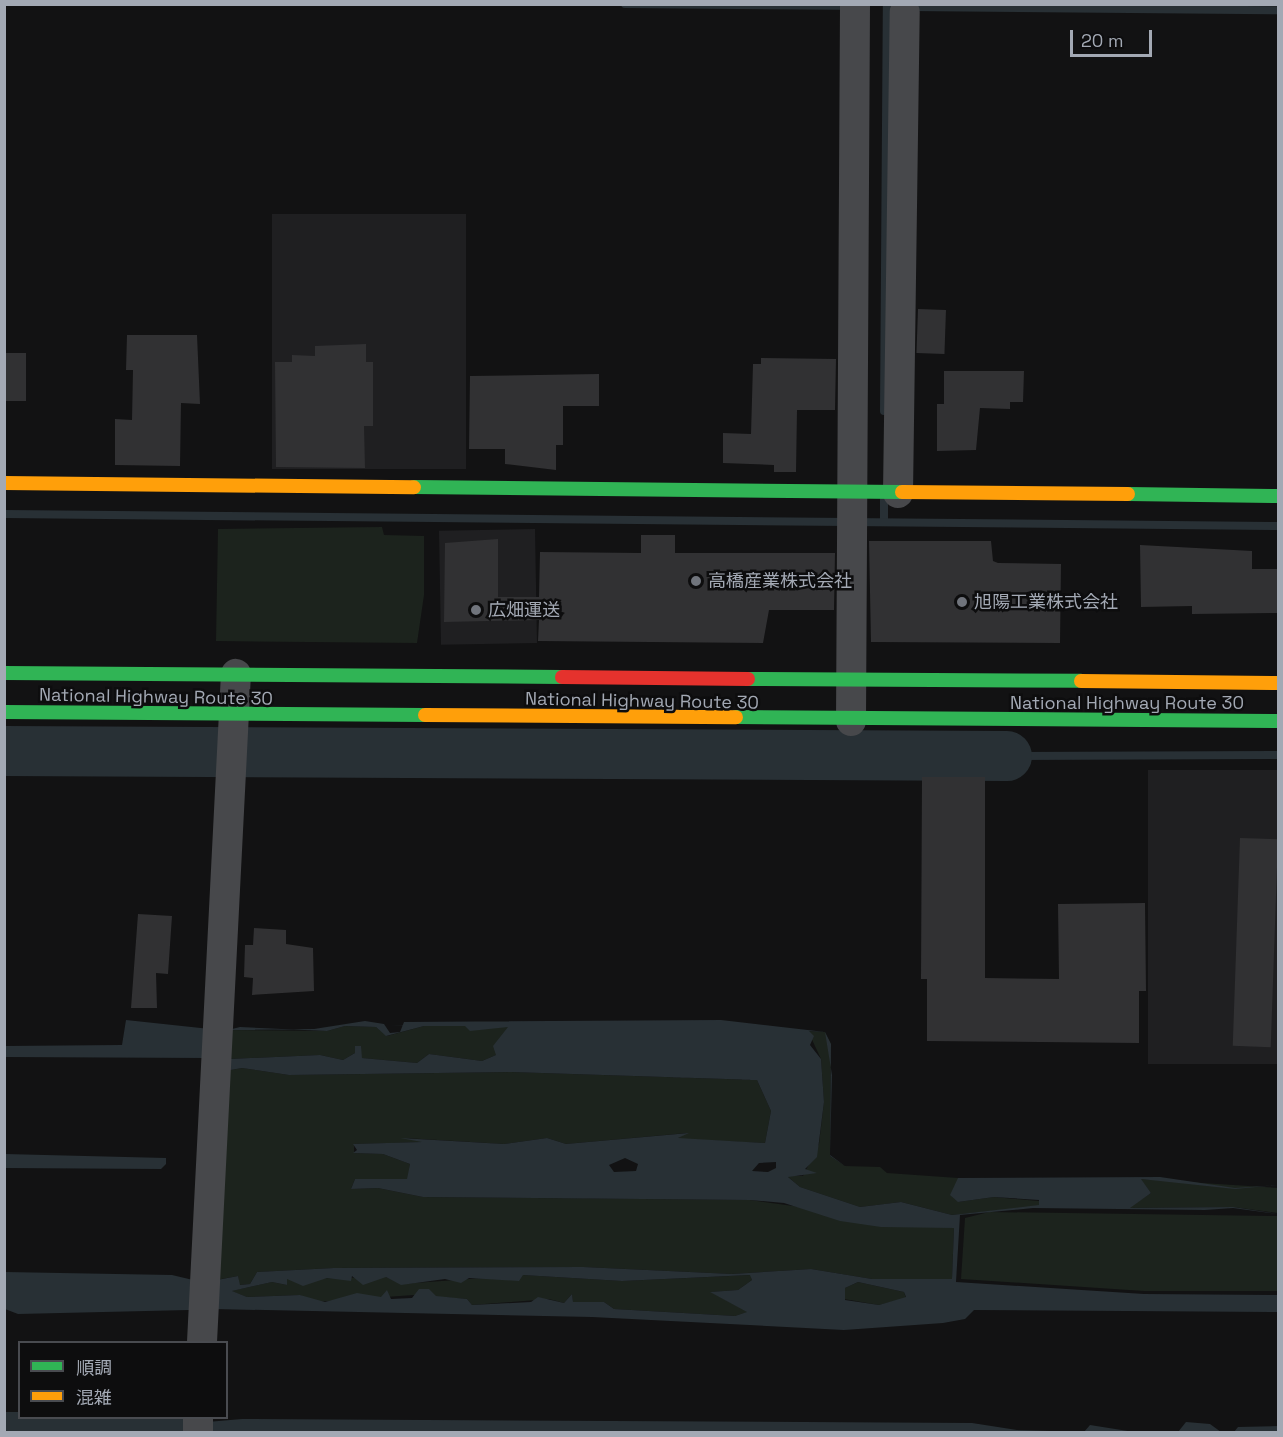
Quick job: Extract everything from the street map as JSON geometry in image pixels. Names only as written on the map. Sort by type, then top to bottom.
[{"type":"main road","points":[[4,483],[855,507],[893,493],[1278,496]]},
{"type":"main road","name":"National Highway Route 30","points":[[4,673],[1278,683]]},
{"type":"main road","name":"National Highway Route 30","points":[[4,712],[235,725],[1278,721]]},
{"type":"street","points":[[881,22],[893,493]]},
{"type":"street","points":[[851,721],[855,679],[855,507],[881,22]]},
{"type":"street","points":[[202,1341],[234,769],[236,674]]},
{"type":"shaded area","points":[[272,214],[466,214],[466,469],[272,469]]},
{"type":"shaded area","points":[[382,527],[384,535],[424,536],[424,595],[417,643],[216,641],[218,529]]},
{"type":"shaded area","points":[[535,529],[537,643],[441,645],[439,531]]},
{"type":"shaded area","points":[[1148,770],[1278,770],[1278,1064],[1148,1064]]},
{"type":"shaded area","points":[[126,1020],[210,1029],[206,1058],[5,1057],[5,1046],[122,1045]]},
{"type":"shaded area","points":[[721,1020],[825,1032],[809,1031],[814,1036],[810,1045],[821,1059],[824,1102],[817,1157],[805,1169],[817,1173],[788,1177],[800,1187],[860,1207],[901,1202],[952,1215],[1039,1205],[1039,1200],[994,1197],[958,1202],[950,1195],[958,1178],[1160,1177],[1235,1188],[1278,1185],[1235,1189],[1141,1179],[1151,1193],[1130,1208],[1233,1207],[1278,1214],[1233,1208],[1205,1210],[1033,1208],[960,1215],[956,1282],[1144,1294],[1278,1295],[1278,1312],[974,1310],[965,1319],[943,1323],[844,1330],[592,1317],[214,1309],[225,1082],[217,1280],[238,1276],[240,1285],[250,1284],[257,1272],[334,1268],[583,1267],[732,1274],[811,1269],[872,1279],[952,1279],[954,1228],[881,1227],[840,1221],[784,1203],[750,1200],[423,1197],[378,1188],[351,1189],[355,1179],[407,1179],[410,1164],[383,1154],[353,1153],[357,1150],[353,1144],[422,1142],[400,1138],[504,1144],[547,1138],[566,1144],[689,1133],[678,1138],[765,1143],[771,1111],[757,1080],[511,1072],[289,1075],[242,1068],[225,1071],[226,1046],[230,1059],[320,1055],[343,1060],[355,1053],[355,1046],[361,1046],[362,1058],[417,1063],[429,1054],[482,1061],[496,1055],[493,1046],[508,1027],[470,1031],[465,1026],[424,1026],[386,1036],[376,1027],[345,1026],[327,1031],[290,1029],[314,1029],[365,1021],[384,1024],[390,1033],[400,1032],[404,1022]],"holes":[[[625,1158],[638,1164],[636,1171],[614,1172],[609,1165]],[[776,1162],[776,1168],[768,1172],[752,1171],[759,1163]],[[523,1275],[622,1281],[750,1275],[752,1280],[738,1290],[710,1292],[747,1312],[735,1316],[614,1309],[604,1302],[573,1302],[572,1294],[564,1303],[538,1297],[531,1302],[472,1305],[467,1299],[436,1296],[429,1289],[419,1289],[412,1298],[391,1299],[387,1290],[381,1297],[357,1293],[325,1302],[300,1295],[247,1297],[232,1291],[272,1282],[287,1285],[287,1279],[303,1286],[327,1278],[351,1281],[352,1276],[363,1285],[386,1277],[401,1285],[445,1279],[461,1283],[469,1278],[519,1281]],[[858,1282],[904,1292],[906,1297],[879,1305],[845,1300],[845,1288]]]},
{"type":"shaded area","points":[[345,1026],[376,1027],[387,1036],[424,1026],[509,1026],[496,1055],[482,1061],[429,1054],[417,1063],[362,1058],[355,1046],[355,1053],[343,1060],[320,1055],[230,1059],[228,1030],[327,1031]]},
{"type":"shaded area","points":[[808,1031],[825,1032],[831,1044],[830,1156],[845,1166],[880,1167],[887,1173],[958,1178],[958,1202],[994,1197],[1039,1201],[1039,1206],[952,1215],[901,1202],[860,1207],[800,1187],[787,1176],[803,1176],[819,1144],[824,1102],[821,1059]]},
{"type":"shaded area","points":[[242,1068],[289,1075],[511,1072],[757,1080],[771,1111],[765,1143],[676,1139],[687,1133],[566,1144],[547,1138],[504,1144],[405,1138],[427,1142],[354,1144],[354,1153],[383,1154],[410,1164],[408,1179],[355,1179],[351,1189],[378,1188],[423,1197],[750,1200],[954,1228],[952,1279],[872,1279],[811,1269],[732,1274],[583,1267],[334,1268],[257,1272],[250,1284],[239,1285],[238,1276],[216,1280],[225,1071]]},
{"type":"shaded area","points":[[831,1068],[832,1075],[830,1154]]},
{"type":"shaded area","points":[[5,1154],[166,1158],[166,1164],[161,1169],[5,1168]]},
{"type":"shaded area","points":[[1140,1179],[1278,1188],[1278,1213],[1233,1207],[1129,1208],[1151,1193]]},
{"type":"shaded area","points":[[989,1212],[1278,1216],[1278,1291],[1144,1291],[961,1279],[965,1218]]},
{"type":"shaded area","points":[[5,1272],[172,1275],[193,1280],[189,1310],[18,1314],[5,1309]]},
{"type":"shaded area","points":[[523,1275],[622,1281],[751,1275],[752,1280],[738,1290],[711,1292],[748,1312],[735,1316],[614,1309],[604,1302],[573,1303],[572,1294],[564,1303],[549,1299],[472,1305],[467,1299],[414,1295],[314,1302],[300,1295],[247,1297],[231,1291],[272,1282],[287,1285],[287,1279],[386,1277],[401,1284]]},
{"type":"shaded area","points":[[858,1282],[904,1292],[906,1298],[879,1305],[844,1299],[845,1288]]},
{"type":"shaded area","points":[[4,1412],[18,1412],[18,1419],[188,1419],[187,1431],[178,1432],[5,1432]]},
{"type":"shaded area","points":[[242,1419],[972,1423],[1017,1430],[1084,1432],[211,1432],[207,1422]]},
{"type":"shaded area","points":[[1186,1422],[1210,1424],[1221,1432],[1178,1432]]},
{"type":"shaded area","points":[[1090,1425],[1134,1432],[1084,1432]]},
{"type":"shaded area","points":[[1278,1426],[1278,1432],[1234,1432],[1238,1427]]},
{"type":"building","points":[[918,309],[946,310],[944,354],[916,353]]},
{"type":"building","points":[[127,335],[197,335],[200,404],[181,403],[180,466],[115,465],[115,419],[132,420],[133,370],[126,370]]},
{"type":"building","points":[[366,344],[366,362],[373,362],[373,426],[364,426],[365,468],[276,467],[275,362],[292,362],[292,355],[315,356],[315,346]]},
{"type":"building","points":[[4,353],[26,353],[26,401],[4,401]]},
{"type":"building","points":[[761,358],[836,359],[835,410],[797,410],[796,472],[774,472],[774,465],[723,463],[723,433],[751,434],[753,364],[761,364]]},
{"type":"building","points":[[944,371],[1024,371],[1023,402],[1010,402],[1010,409],[980,408],[976,450],[937,451],[937,404],[944,404]]},
{"type":"building","points":[[599,374],[599,406],[563,406],[563,445],[556,445],[556,470],[505,464],[505,449],[469,449],[470,376]]},
{"type":"building","points":[[641,535],[675,535],[675,553],[835,553],[834,610],[769,610],[763,643],[538,641],[539,620],[444,622],[445,543],[498,539],[498,597],[539,597],[540,552],[641,553]]},
{"type":"building","points":[[869,541],[991,541],[993,561],[998,563],[1061,564],[1060,643],[871,642]]},
{"type":"building","points":[[1140,545],[1252,551],[1252,569],[1278,569],[1278,613],[1192,614],[1192,606],[1141,607]]},
{"type":"building","points":[[922,777],[985,777],[985,978],[1059,979],[1058,904],[1145,903],[1146,991],[1139,991],[1139,1043],[927,1041],[927,979],[921,979]]},
{"type":"building","points":[[1240,838],[1278,839],[1271,1047],[1233,1046]]},
{"type":"building","points":[[138,914],[172,916],[168,974],[156,973],[157,1008],[131,1008]]},
{"type":"building","points":[[254,928],[286,930],[286,944],[313,948],[314,991],[252,995],[253,978],[244,977],[245,945],[253,945]]},
{"type":"waterway","points":[[625,4],[839,6]]},
{"type":"waterway","points":[[884,411],[887,4]]},
{"type":"waterway","points":[[909,7],[1278,10]]},
{"type":"waterway","points":[[884,499],[884,522]]},
{"type":"waterway","points":[[4,514],[1278,526]]},
{"type":"waterway","points":[[4,751],[1007,756]]},
{"type":"waterway","points":[[1007,756],[1278,755]]},
{"type":"traffic: fast","points":[[414,487],[902,492]]},
{"type":"traffic: fast","points":[[1128,494],[1278,496]]},
{"type":"traffic: fast","points":[[4,673],[562,677]]},
{"type":"traffic: fast","points":[[748,679],[1081,681]]},
{"type":"traffic: fast","points":[[4,712],[425,715]]},
{"type":"traffic: fast","points":[[736,717],[1278,721]]},
{"type":"traffic: slow","points":[[4,483],[414,487]]},
{"type":"traffic: slow","points":[[902,492],[1128,494]]},
{"type":"traffic: slow","points":[[1081,681],[1278,683]]},
{"type":"traffic: slow","points":[[425,715],[736,717]]},
{"type":"traffic: jam","points":[[562,677],[748,679]]},
{"type":"place","name":"高橋産業株式会社","points":[[696,581]]},
{"type":"place","name":"旭陽工業株式会社","points":[[962,602]]},
{"type":"place","name":"広畑運送","points":[[476,610]]}]
